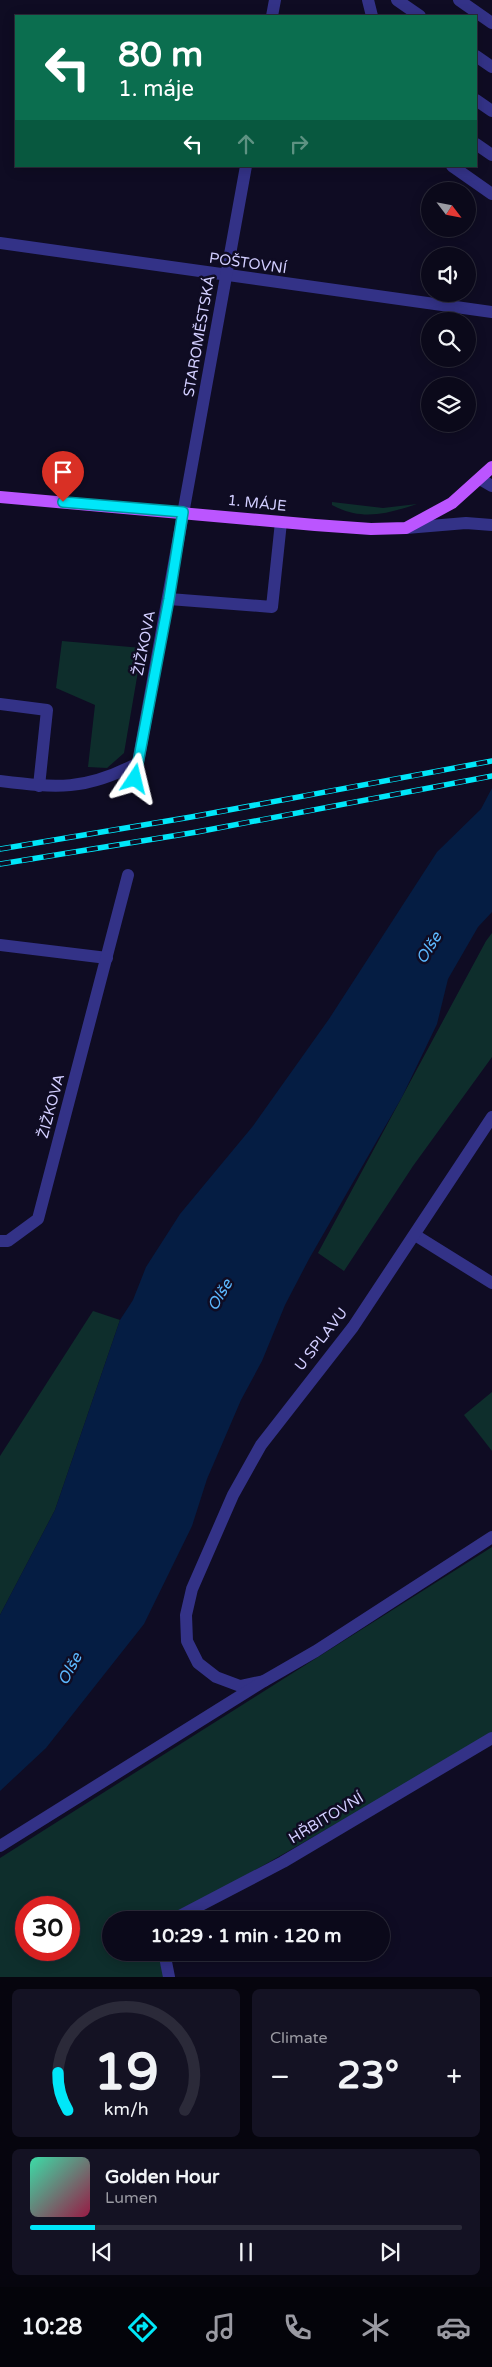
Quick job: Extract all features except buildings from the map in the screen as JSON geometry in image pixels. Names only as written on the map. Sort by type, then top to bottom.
[{"type":"main road","name":"1. MÁJE","points":[[0,497],[371,529],[406,528],[452,503],[492,466]]},
{"type":"street","points":[[272,15],[275,0]]},
{"type":"street","points":[[368,0],[372,15]]},
{"type":"street","points":[[397,0],[419,15]]},
{"type":"street","points":[[459,0],[492,23]]},
{"type":"street","points":[[477,57],[492,67]]},
{"type":"street","points":[[477,101],[492,111]]},
{"type":"street","points":[[477,145],[492,155]]},
{"type":"street","name":"STAROMĚSTSKÁ","points":[[183,512],[246,167]]},
{"type":"street","points":[[453,167],[492,194]]},
{"type":"street","name":"POŠTOVNÍ","points":[[1,244],[492,312]]},
{"type":"street","points":[[480,479],[492,486]]},
{"type":"street","name":"ŽIŽKOVA","points":[[135,779],[169,599],[183,512]]},
{"type":"street","points":[[169,599],[272,607],[281,522]]},
{"type":"street","points":[[406,528],[466,523],[492,526]]},
{"type":"street","points":[[0,704],[47,710],[40,786]]},
{"type":"street","points":[[0,781],[40,786],[79,786],[112,777],[138,764]]},
{"type":"street","name":"ŽIŽKOVA","points":[[0,1241],[8,1241],[38,1219],[128,874]]},
{"type":"street","points":[[0,945],[107,958]]},
{"type":"street","name":"U SPLAVU","points":[[264,1681],[240,1686],[216,1676],[198,1663],[187,1641],[186,1616],[192,1589],[233,1494],[261,1445],[353,1327],[492,1118]]},
{"type":"street","points":[[415,1235],[492,1284]]},
{"type":"street","points":[[0,1846],[264,1681],[332,1641],[492,1536]]},
{"type":"street","name":"HŘBITOVNÍ","points":[[189,1911],[283,1862],[492,1738]]},
{"type":"street","points":[[166,1961],[169,1977]]},
{"type":"green space","points":[[332,502],[383,508],[417,504],[385,513],[364,514],[343,510],[332,505]]},
{"type":"green space","points":[[62,641],[142,648],[124,753],[107,768],[88,767],[95,705],[56,688]]},
{"type":"green space","points":[[492,933],[492,1057],[413,1166],[344,1271],[318,1253]]},
{"type":"green space","points":[[93,1311],[120,1320],[55,1510],[0,1615],[0,1456]]},
{"type":"green space","points":[[492,1392],[492,1451],[464,1415]]},
{"type":"green space","points":[[492,1547],[492,1735],[236,1881],[178,1911],[102,1911],[102,1961],[160,1961],[165,1977],[0,1977],[0,1858]]},
{"type":"water","name":"Olše","points":[[492,788],[492,912],[478,927],[448,979],[437,1024],[402,1097],[309,1259],[285,1305],[262,1361],[241,1400],[207,1479],[192,1526],[144,1624],[46,1748],[0,1791],[0,1615],[55,1510],[120,1320],[133,1300],[146,1267],[180,1214],[253,1126],[329,1019],[437,852],[481,809]]},
{"type":"railway","points":[[0,849],[191,817],[492,761]]},
{"type":"railway","points":[[0,864],[197,832],[492,776]]},
{"type":"route","points":[[63,502],[183,512],[169,599],[135,779]]}]
